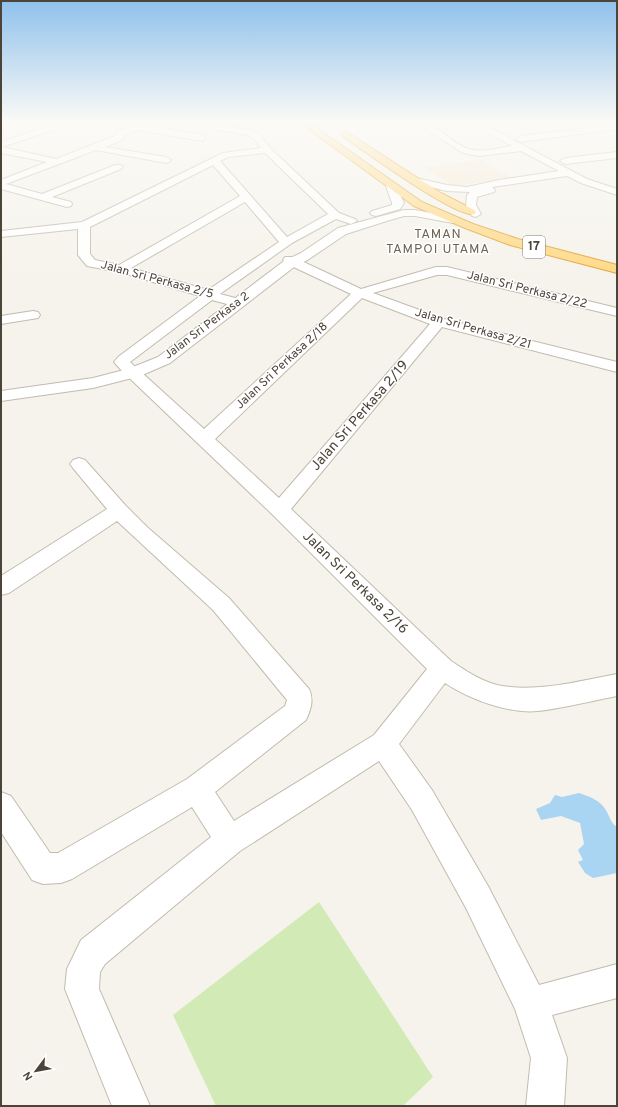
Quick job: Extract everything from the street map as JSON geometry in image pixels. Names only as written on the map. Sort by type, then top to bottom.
[{"type":"highway","name":"17","points":[[374,174],[418,204],[453,220],[514,242],[617,269]]},
{"type":"highway","points":[[405,174],[448,202],[488,219]]},
{"type":"street","points":[[1,185],[29,174]]},
{"type":"street","points":[[43,197],[101,174]]},
{"type":"street","points":[[1,234],[84,225],[187,174]]},
{"type":"street","points":[[226,174],[286,242]]},
{"type":"street","points":[[291,174],[335,216],[351,221]]},
{"type":"street","points":[[416,181],[453,189],[467,190],[499,183],[572,175],[595,186],[617,192]]},
{"type":"street","points":[[476,214],[471,205],[470,199],[472,195],[476,193],[572,175]]},
{"type":"street","points":[[1,185],[67,204]]},
{"type":"street","name":"Jalan Sri Perkasa 2","points":[[1,396],[93,383],[134,373],[164,360],[291,262],[330,229],[396,207],[398,203],[391,186]]},
{"type":"street","points":[[121,269],[246,197]]},
{"type":"street","name":"Jalan Sri Perkasa 2","points":[[291,262],[342,231],[404,212],[420,213],[453,220]]},
{"type":"street","points":[[211,294],[307,228],[335,216]]},
{"type":"street","name":"Jalan Sri Perkasa 2/5","points":[[84,225],[84,255],[91,263],[121,269],[238,303]]},
{"type":"street","name":"Jalan Sri Perkasa 2/21","points":[[291,262],[360,293],[439,322],[617,367]]},
{"type":"street","name":"Jalan Sri Perkasa 2/22","points":[[430,273],[447,271],[617,312]]},
{"type":"street","points":[[360,293],[430,273],[617,323]]},
{"type":"street","name":"Jalan Sri Perkasa 2/18","points":[[204,439],[360,293]]},
{"type":"street","name":"Jalan Sri Perkasa 2/16","points":[[211,294],[123,360],[122,362],[124,365],[280,510],[442,668],[467,684],[501,697],[537,700],[617,685]]},
{"type":"street","points":[[1,320],[33,316]]},
{"type":"street","name":"Jalan Sri Perkasa 2/19","points":[[280,510],[392,380],[439,322]]},
{"type":"street","points":[[1,806],[43,869],[61,868],[197,789],[297,712],[300,697],[221,604],[140,532],[119,511],[79,464]]},
{"type":"street","points":[[1,587],[119,511]]},
{"type":"street","points":[[131,1106],[82,989],[84,969],[93,952],[230,841],[383,744],[442,668]]},
{"type":"street","points":[[383,744],[422,800],[477,897],[531,1004],[549,1058],[545,1106]]},
{"type":"street","points":[[197,789],[230,841]]},
{"type":"street","points":[[531,1004],[617,981]]},
{"type":"shaded area","points":[[435,174],[506,174],[513,178],[454,186]]},
{"type":"green space","points":[[319,902],[433,1077],[403,1106],[216,1106],[173,1015]]},
{"type":"water","points":[[579,793],[602,805],[612,822],[617,827],[617,873],[593,878],[585,873],[578,862],[583,860],[578,850],[584,844],[580,823],[561,816],[541,820],[536,809],[550,803],[555,795],[562,797]]},
{"type":"district","name":"TAMAN TAMPOI UTAMA","points":[[438,242]]}]
